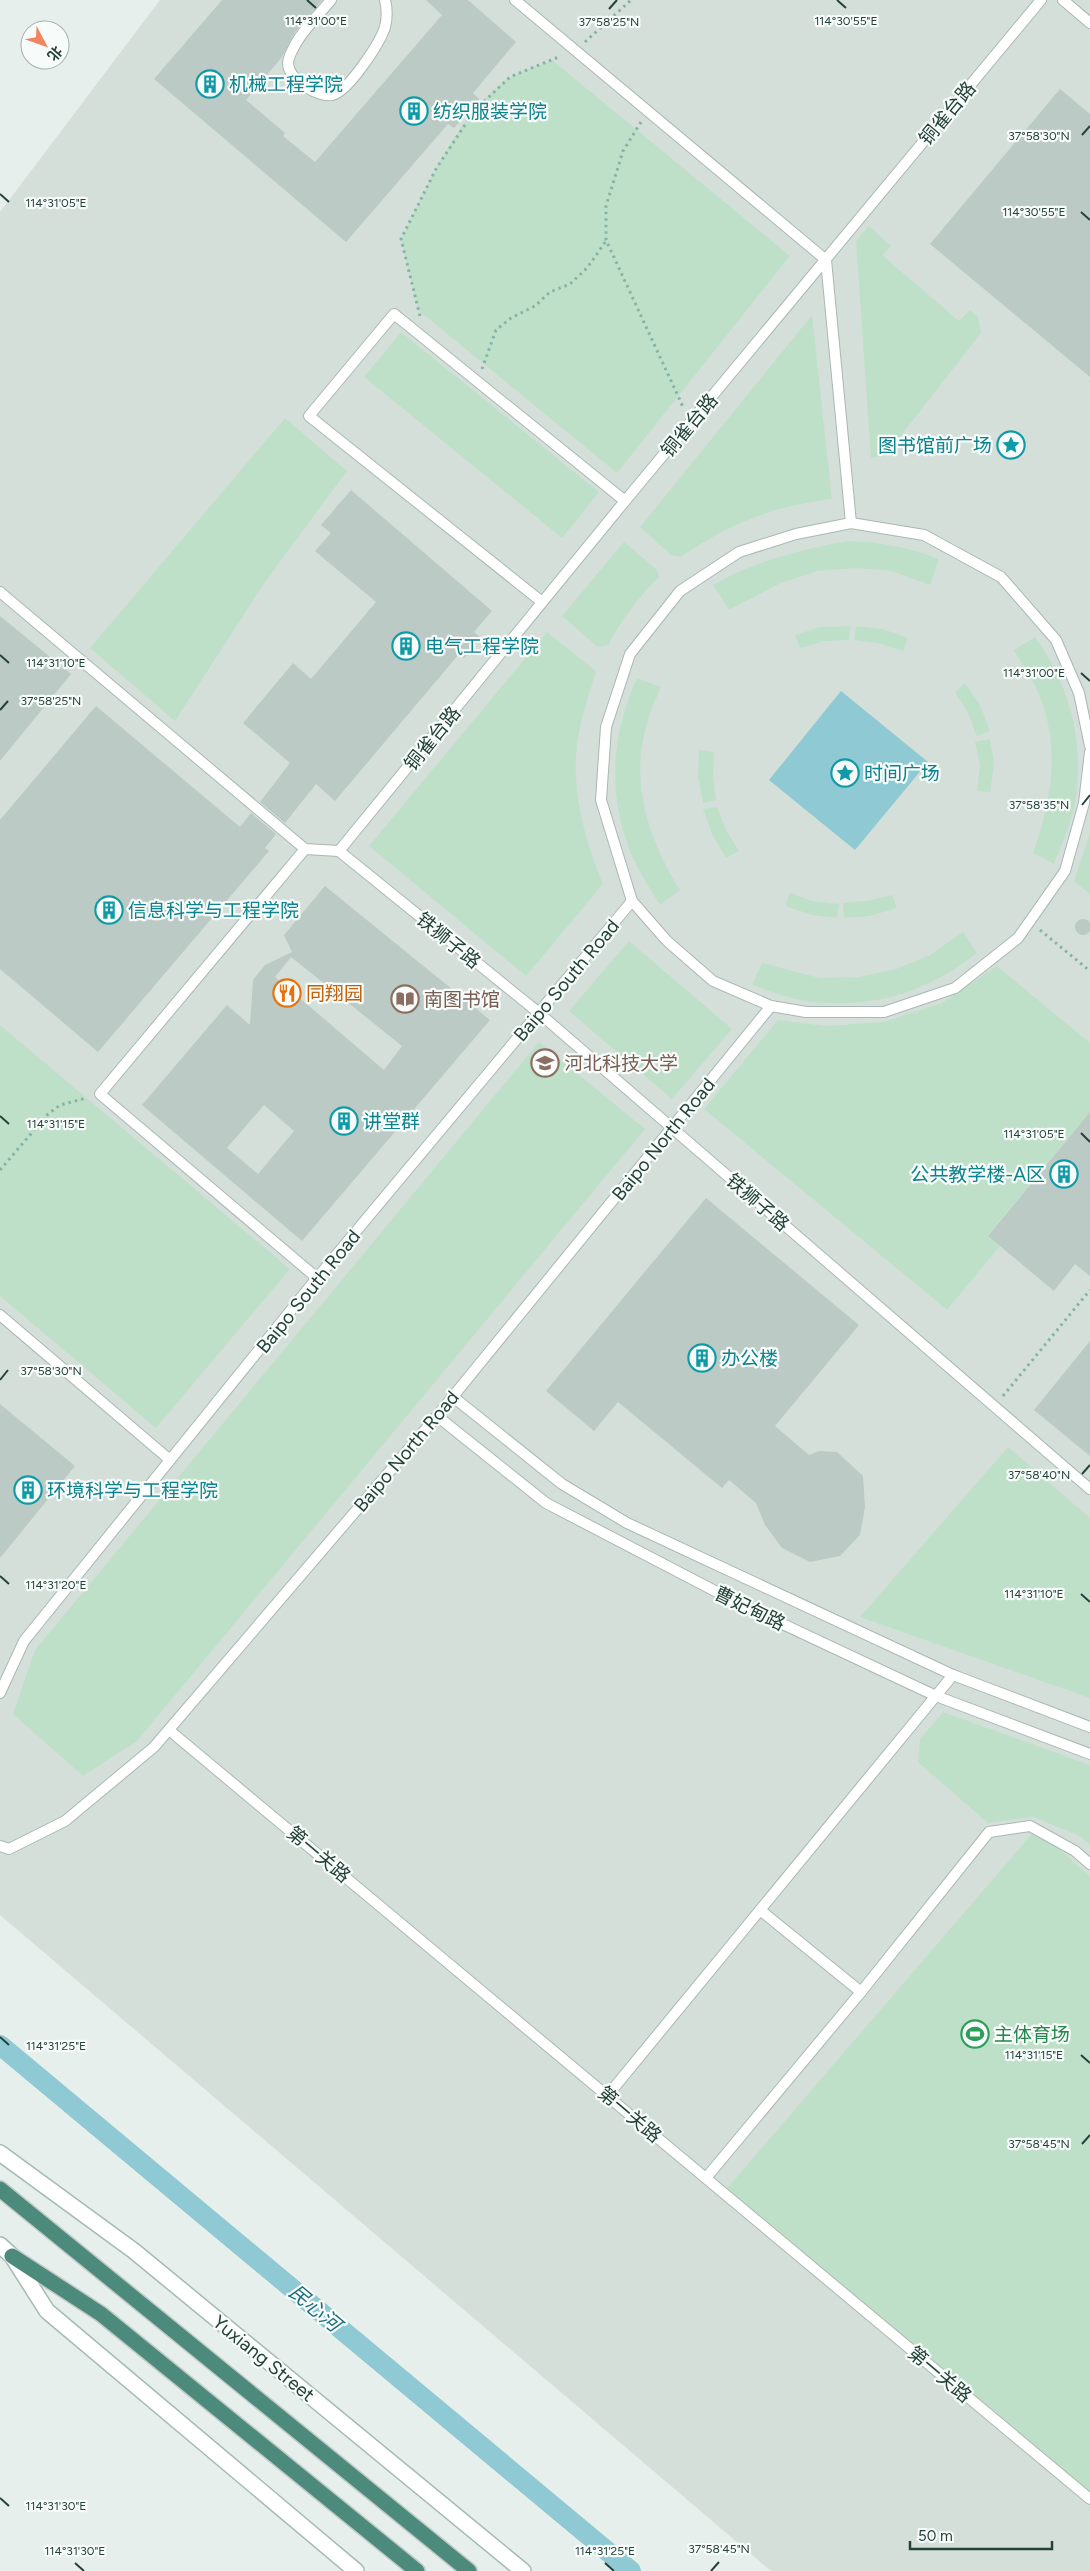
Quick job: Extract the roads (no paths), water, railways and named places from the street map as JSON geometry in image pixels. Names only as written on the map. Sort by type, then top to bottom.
[{"type":"highway","points":[[0,2189],[469,2571]]},
{"type":"highway","points":[[12,2256],[101,2314],[417,2571]]},
{"type":"main road","name":"Yuxiang Street","points":[[0,2153],[134,2251],[523,2571]]},
{"type":"main road","points":[[0,2245],[12,2256],[47,2311],[356,2571]]},
{"type":"lane","points":[[331,0],[293,48],[288,64],[292,74],[302,83],[317,92],[330,96],[341,92],[368,59],[385,27],[385,0]]},
{"type":"lane","points":[[515,0],[826,260],[851,523]]},
{"type":"lane","name":"铜雀台路","points":[[339,851],[625,501],[1041,0]]},
{"type":"lane","points":[[1062,0],[1090,23]]},
{"type":"lane","points":[[542,602],[309,416],[394,314],[426,342],[625,501]]},
{"type":"lane","points":[[1090,746],[1079,693],[1056,640],[1002,577],[924,535],[851,523],[796,534],[738,552],[680,591],[630,654],[606,727],[601,800],[632,901],[667,941],[713,982],[770,1006],[806,1012],[884,1012],[955,988],[1018,938],[1065,871],[1084,803],[1090,752]]},
{"type":"lane","points":[[0,592],[304,849],[339,851]]},
{"type":"lane","points":[[304,849],[100,1094],[318,1278]]},
{"type":"lane","name":"铁狮子路","points":[[339,851],[540,1013],[1090,1490]]},
{"type":"lane","name":"Baipo South Road","points":[[0,1693],[24,1641],[318,1278],[632,901]]},
{"type":"lane","name":"Baipo North Road","points":[[0,1846],[9,1848],[65,1821],[154,1748],[437,1416],[770,1006]]},
{"type":"lane","points":[[0,1315],[170,1460]]},
{"type":"lane","name":"曹妃甸路","points":[[452,1396],[562,1484],[627,1524],[953,1675],[1090,1727]]},
{"type":"lane","name":"曹妃甸路","points":[[437,1416],[546,1503],[740,1604],[936,1696],[1090,1754]]},
{"type":"lane","points":[[608,2095],[953,1675]]},
{"type":"lane","name":"第一关路","points":[[169,1730],[1090,2499]]},
{"type":"lane","points":[[706,2178],[861,1992],[989,1832],[1030,1826],[1075,1851],[1090,1864]]},
{"type":"lane","points":[[760,1910],[861,1992]]},
{"type":"water","points":[[841,691],[928,762],[855,850],[769,780]]},
{"type":"waterway","name":"民心河","points":[[0,2045],[631,2571]]},
{"type":"place","name":"机械工程学院","points":[[210,84]]},
{"type":"place","name":"纺织服装学院","points":[[414,111]]},
{"type":"place","name":"图书馆前广场","points":[[1011,445]]},
{"type":"place","name":"电气工程学院","points":[[406,646]]},
{"type":"place","name":"时间广场","points":[[845,773]]},
{"type":"place","name":"信息科学与工程学院","points":[[109,910]]},
{"type":"place","name":"同翔园","points":[[287,993]]},
{"type":"place","name":"南图书馆","points":[[405,999]]},
{"type":"place","name":"河北科技大学","points":[[545,1063]]},
{"type":"place","name":"讲堂群","points":[[344,1121]]},
{"type":"place","name":"公共教学楼-A区","points":[[1064,1174]]},
{"type":"place","name":"办公楼","points":[[702,1358]]},
{"type":"place","name":"环境科学与工程学院","points":[[28,1490]]},
{"type":"place","name":"主体育场","points":[[975,2034]]}]
